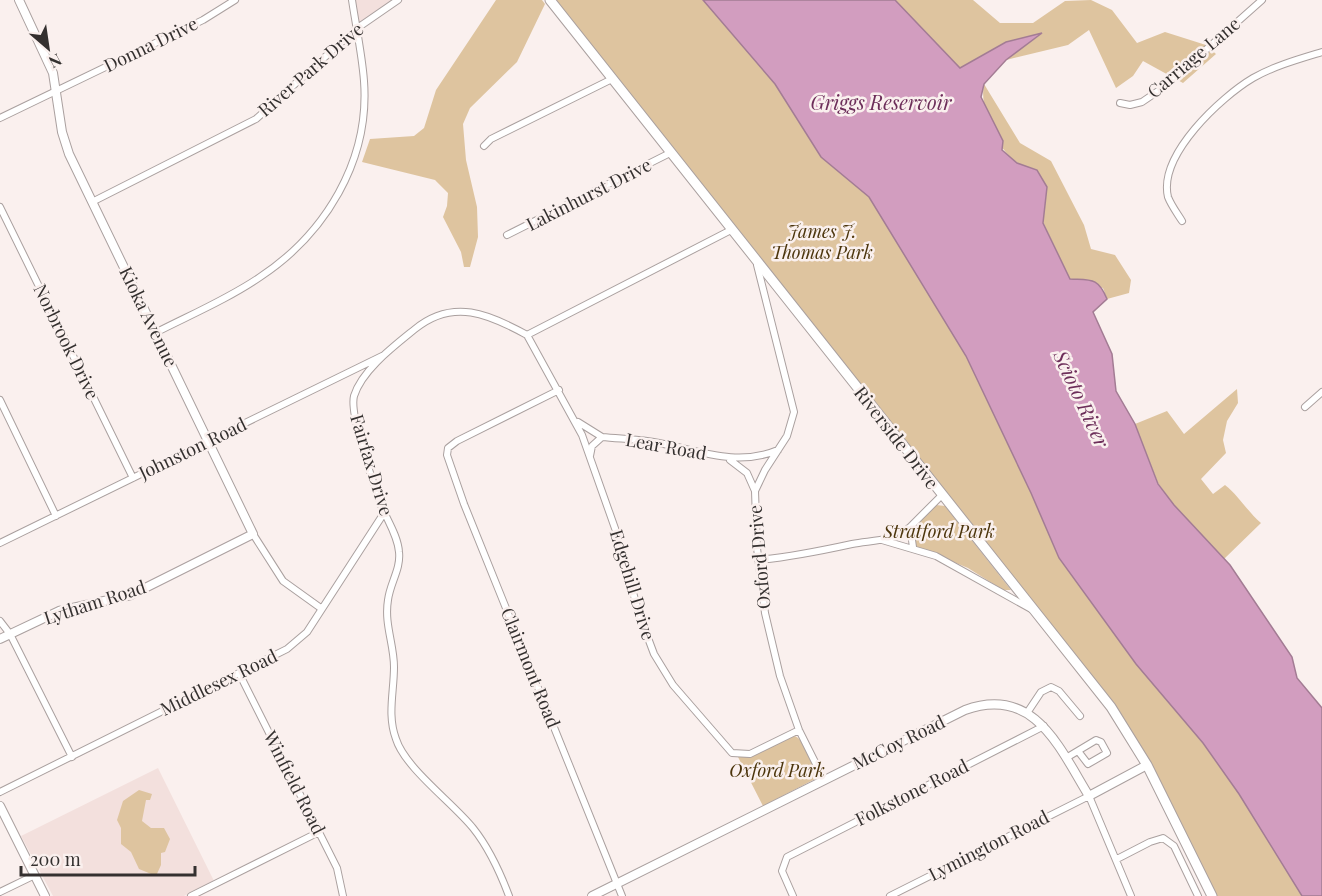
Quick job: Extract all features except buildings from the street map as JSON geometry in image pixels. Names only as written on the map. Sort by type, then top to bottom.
[{"type":"main road","name":"Riverside Drive","points":[[550,0],[1111,707],[1147,765],[1212,896]]},
{"type":"main road","name":"McCoy Road","points":[[592,896],[974,707],[996,704],[1027,712],[1044,726],[1089,796]]},
{"type":"main road","points":[[1089,796],[1147,765]]},
{"type":"street","name":"Kioka Avenue","points":[[19,0],[53,73],[58,90],[66,147],[253,534],[283,580],[322,609]]},
{"type":"street","name":"Donna Drive","points":[[0,118],[202,20],[235,0]]},
{"type":"street","points":[[155,333],[259,278],[308,237],[329,211],[345,182],[354,158],[363,118],[364,82],[352,0]]},
{"type":"street","name":"River Park Drive","points":[[92,202],[256,119],[356,29],[398,0]]},
{"type":"street","name":"Carriage Lane","points":[[1120,103],[1130,105],[1142,102],[1164,87],[1262,0]]},
{"type":"street","points":[[1182,221],[1168,196],[1168,174],[1186,142],[1203,120],[1253,78],[1322,52]]},
{"type":"street","points":[[484,146],[491,139],[612,79]]},
{"type":"street","name":"Lakinhurst Drive","points":[[507,236],[670,153]]},
{"type":"street","name":"Norbrook Drive","points":[[0,207],[133,478]]},
{"type":"street","points":[[527,334],[731,230]]},
{"type":"street","name":"Oxford Drive","points":[[758,265],[794,412],[788,436],[755,491],[758,560],[769,634],[780,676],[800,730],[824,780]]},
{"type":"street","name":"Fairfax Drive","points":[[509,896],[491,856],[474,830],[406,757],[395,738],[391,713],[393,658],[387,610],[398,567],[399,550],[384,513],[353,405],[361,382],[386,354],[428,319],[452,311],[488,315],[527,334]]},
{"type":"street","name":"Edgehill Drive","points":[[527,334],[574,419],[590,456],[648,641],[673,685],[732,753],[750,754],[800,730]]},
{"type":"street","name":"Johnston Road","points":[[0,543],[386,354]]},
{"type":"street","name":"Clairmont Road","points":[[559,390],[457,441],[448,448],[447,455],[458,488],[622,896]]},
{"type":"street","points":[[1305,407],[1322,392]]},
{"type":"street","points":[[0,400],[56,516]]},
{"type":"street","name":"Lear Road","points":[[574,419],[584,428],[602,437],[656,442],[730,459],[754,458],[778,450]]},
{"type":"street","name":"Lear Road","points":[[590,456],[592,446],[602,437]]},
{"type":"street","name":"Lear Road","points":[[730,459],[747,473],[755,491]]},
{"type":"street","points":[[758,560],[806,555],[897,536],[910,527],[942,495]]},
{"type":"street","name":"Middlesex Road","points":[[0,792],[299,641],[384,513]]},
{"type":"street","points":[[910,527],[913,547]]},
{"type":"street","name":"Lytham Road","points":[[0,639],[75,606],[131,595],[253,534]]},
{"type":"street","points":[[882,540],[913,547],[967,571],[1034,611]]},
{"type":"street","points":[[0,621],[10,634],[72,757]]},
{"type":"street","name":"Winfield Road","points":[[239,673],[341,877],[343,896]]},
{"type":"street","points":[[1027,712],[1041,692],[1051,687],[1059,691],[1080,716]]},
{"type":"street","name":"Folkstone Road","points":[[793,896],[784,878],[783,864],[793,853],[1044,726]]},
{"type":"street","points":[[1066,758],[1078,751],[1099,741],[1107,753],[1088,764],[1078,751]]},
{"type":"street","points":[[1089,796],[1131,896]]},
{"type":"street","name":"Lymington Road","points":[[890,896],[1089,796]]},
{"type":"street","points":[[0,806],[45,896]]},
{"type":"street","points":[[191,896],[319,832]]},
{"type":"street","points":[[1117,859],[1163,838],[1174,846],[1198,896]]},
{"type":"street","points":[[0,892],[35,875]]},
{"type":"shaded area","points":[[352,0],[398,0],[356,29]]},
{"type":"shaded area","points":[[158,768],[214,881],[184,896],[53,896],[21,836]]},
{"type":"green space","points":[[496,0],[542,0],[545,4],[517,62],[470,108],[463,124],[466,160],[477,207],[478,237],[470,267],[464,267],[461,252],[443,217],[448,193],[435,180],[362,162],[370,139],[414,136],[424,128],[436,90]]},
{"type":"green space","name":"James J. Thomas Park","points":[[550,0],[703,0],[714,10],[775,84],[821,157],[869,197],[966,356],[1059,558],[1136,664],[1203,743],[1239,794],[1302,896],[1213,896],[1135,745]]},
{"type":"green space","points":[[895,0],[973,0],[1000,23],[1033,23],[1065,1],[1091,0],[1112,10],[1137,43],[1165,32],[1206,45],[1216,54],[1183,83],[1143,61],[1133,76],[1116,88],[1089,30],[1068,45],[1006,60],[1041,34],[1006,42],[960,68]]},
{"type":"green space","points":[[984,84],[1020,143],[1051,161],[1084,225],[1091,249],[1115,255],[1131,280],[1129,293],[1107,299],[1103,288],[1070,279],[1043,222],[1047,187],[1037,170],[1017,163],[1001,146],[990,126],[984,104]]},
{"type":"green space","points":[[1237,389],[1238,403],[1227,421],[1223,440],[1226,453],[1201,479],[1213,494],[1225,485],[1261,523],[1224,559],[1174,505],[1158,483],[1135,424],[1167,411],[1184,434]]},
{"type":"green space","name":"Stratford Park","points":[[936,505],[945,506],[1011,590],[1003,590],[968,568],[915,546],[912,528]]},
{"type":"green space","name":"Oxford Park","points":[[795,736],[803,743],[810,755],[815,768],[815,779],[763,806],[738,757],[748,757]]},
{"type":"green space","points":[[139,790],[152,794],[150,800],[146,800],[142,821],[151,828],[164,828],[170,839],[165,852],[161,853],[161,865],[156,876],[139,869],[131,852],[121,844],[121,828],[117,820],[123,801]]},
{"type":"water","name":"Griggs Reservoir","points":[[703,0],[895,0],[960,68],[1006,42],[1042,33],[1006,60],[984,84],[981,97],[1003,141],[1002,150],[1017,163],[1037,170],[1047,187],[1043,223],[1070,279],[1093,281],[1104,292],[1107,299],[1093,312],[1112,354],[1116,391],[1135,424],[1158,484],[1174,505],[1230,565],[1292,657],[1297,678],[1322,708],[1322,896],[1302,896],[1239,794],[1203,743],[1136,664],[1059,558],[966,356],[869,197],[821,157],[775,84]]},
{"type":"water label","name":"Scioto River","points":[[1081,399]]}]
